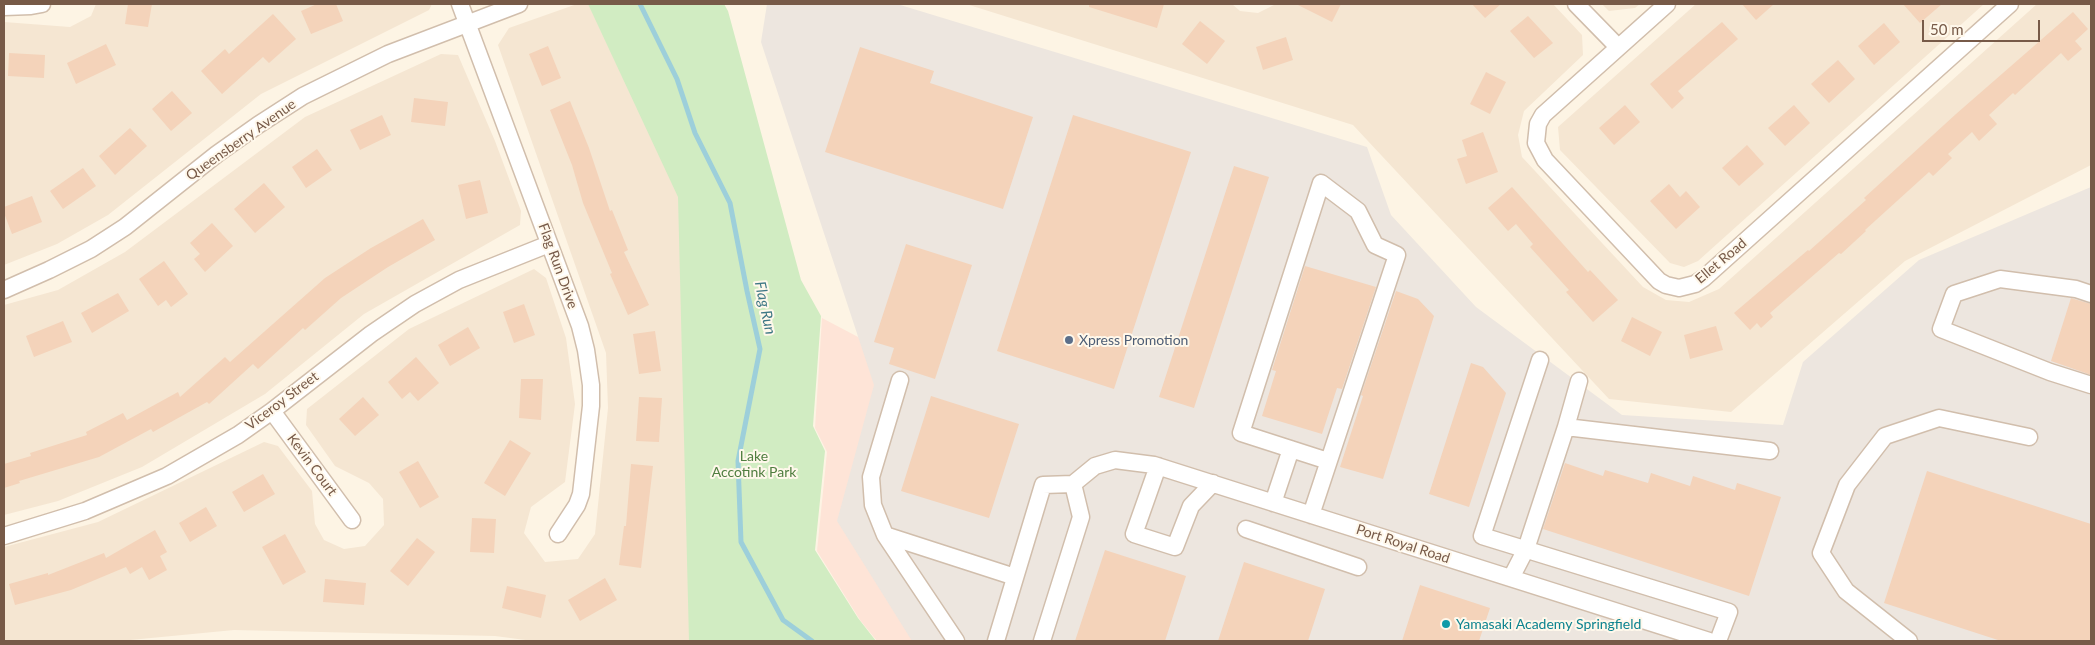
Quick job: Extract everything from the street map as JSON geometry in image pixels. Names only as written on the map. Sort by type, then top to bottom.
[{"type":"street","points":[[4,7],[42,4]]},
{"type":"street","name":"Flag Run Drive","points":[[460,4],[580,326],[586,350],[591,384],[591,406],[581,494],[577,505],[558,534]]},
{"type":"street","name":"Queensberry Avenue","points":[[4,290],[50,270],[91,249],[118,231],[217,154],[303,96],[388,54],[519,4]]},
{"type":"street","points":[[1576,4],[1618,48]]},
{"type":"street","name":"Ellet Road","points":[[1667,4],[1543,115],[1538,124],[1536,143],[1545,160],[1659,281],[1666,285],[1686,287],[1704,278],[2010,4]]},
{"type":"street","points":[[1311,514],[1397,255],[1375,245],[1358,211],[1321,183],[1242,433],[1328,461]]},
{"type":"street","name":"Viceroy Street","points":[[4,536],[85,512],[167,476],[204,456],[272,411],[371,334],[415,304],[459,280],[549,244]]},
{"type":"street","points":[[2091,294],[2076,289],[2000,279],[1954,294],[1941,329],[2050,372],[2091,385]]},
{"type":"street","points":[[1540,360],[1482,536],[1729,612],[1718,641]]},
{"type":"street","points":[[900,380],[870,477],[873,505],[885,535],[956,641]]},
{"type":"street","points":[[1511,578],[1526,550],[1579,381]]},
{"type":"street","name":"Kevin Court","points":[[272,411],[352,520]]},
{"type":"street","points":[[1909,641],[1846,591],[1820,553],[1847,485],[1886,436],[1939,418],[2029,437]]},
{"type":"street","points":[[1566,427],[1770,451]]},
{"type":"street","points":[[1274,503],[1291,449]]},
{"type":"street","name":"Port Royal Road","points":[[1073,484],[1095,466],[1115,460],[1158,466],[1709,641]]},
{"type":"street","points":[[1158,466],[1134,534],[1174,547],[1191,506],[1213,483]]},
{"type":"street","points":[[996,641],[1043,486],[1073,484],[1081,516],[1042,641]]},
{"type":"street","points":[[1246,529],[1358,567]]},
{"type":"street","points":[[885,535],[1015,577]]},
{"type":"shaded area","points":[[96,4],[432,4],[429,10],[261,94],[108,215],[57,244],[4,265],[4,22],[70,27],[91,16]]},
{"type":"shaded area","points":[[577,4],[589,4],[680,198],[691,641],[533,641],[495,636],[234,630],[120,641],[4,641],[4,547],[98,522],[264,442],[278,446],[312,491],[315,524],[324,540],[344,549],[365,546],[384,525],[383,499],[369,483],[335,466],[306,425],[307,409],[409,329],[534,269],[546,278],[566,338],[575,404],[565,482],[531,507],[524,533],[545,562],[578,559],[595,534],[608,408],[606,353],[498,45],[509,28]]},
{"type":"shaded area","points":[[767,4],[897,4],[1367,147],[1391,215],[1476,307],[1622,415],[1783,425],[1803,362],[1919,260],[2091,187],[2091,641],[912,641],[837,521],[874,385],[761,42]]},
{"type":"shaded area","points":[[966,4],[1232,4],[1240,11],[1258,13],[1276,4],[1553,4],[1582,35],[1583,55],[1524,111],[1518,135],[1522,157],[1643,287],[1666,300],[1689,302],[1719,289],[2037,4],[2091,4],[2091,165],[1905,261],[1731,412],[1609,399],[1353,125]]},
{"type":"shaded area","points":[[1602,4],[1640,4],[1635,8],[1609,11]]},
{"type":"shaded area","points":[[1696,4],[1984,4],[1698,261],[1684,267],[1670,263],[1560,150],[1558,127]]},
{"type":"shaded area","points":[[441,54],[458,55],[495,141],[521,211],[520,225],[364,314],[265,394],[142,467],[58,501],[4,515],[4,305],[58,290],[125,252],[305,117]]},
{"type":"shaded area","points":[[822,318],[1067,447],[1021,641],[877,641],[860,620],[817,551],[827,452],[815,428]]},
{"type":"green space","name":"Lake Accotink Park","points":[[588,4],[724,4],[728,11],[801,280],[821,316],[813,426],[825,451],[815,550],[858,618],[876,641],[689,641],[678,197]]},
{"type":"building","points":[[128,4],[152,4],[148,27],[125,24]]},
{"type":"building","points":[[317,4],[336,4],[343,21],[311,34],[301,11]]},
{"type":"building","points":[[1089,4],[1164,4],[1157,28],[1089,7]]},
{"type":"building","points":[[1296,4],[1341,4],[1332,22]]},
{"type":"building","points":[[1472,4],[1501,4],[1485,18]]},
{"type":"building","points":[[1742,4],[1774,4],[1756,20]]},
{"type":"building","points":[[1903,4],[1942,4],[1920,23]]},
{"type":"building","points":[[2073,12],[2088,29],[2075,41],[2082,49],[2068,61],[2061,53],[2015,95],[2013,93],[1989,115],[1997,124],[1979,141],[1972,132],[1948,154],[1952,158],[1933,176],[1929,172],[1841,254],[1839,253],[1770,313],[1773,317],[1761,328],[1757,323],[1750,330],[1734,313],[1809,251],[1866,200],[1864,198],[1956,114]]},
{"type":"building","points":[[273,14],[296,39],[269,63],[263,57],[222,94],[201,71],[225,49],[229,54]]},
{"type":"building","points":[[1528,16],[1553,43],[1534,58],[1510,31]]},
{"type":"building","points":[[1200,21],[1225,41],[1207,64],[1182,44]]},
{"type":"building","points":[[1722,22],[1738,39],[1678,91],[1684,98],[1672,109],[1650,84]]},
{"type":"building","points":[[1884,23],[1900,42],[1874,65],[1858,46]]},
{"type":"building","points":[[1286,37],[1293,60],[1263,70],[1256,47]]},
{"type":"building","points":[[106,44],[116,65],[76,84],[67,63]]},
{"type":"building","points":[[548,46],[561,78],[542,86],[529,54]]},
{"type":"building","points":[[860,47],[934,71],[930,83],[1033,117],[1003,209],[825,152]]},
{"type":"building","points":[[9,53],[45,55],[44,78],[8,76]]},
{"type":"building","points":[[1838,60],[1855,79],[1829,103],[1811,84]]},
{"type":"building","points":[[1486,72],[1506,82],[1490,114],[1470,104]]},
{"type":"building","points":[[172,91],[192,113],[171,131],[152,109]]},
{"type":"building","points":[[414,98],[448,102],[445,126],[411,122]]},
{"type":"building","points":[[570,101],[589,148],[610,211],[612,210],[628,250],[624,252],[649,305],[628,315],[610,274],[612,273],[583,203],[572,165],[550,110]]},
{"type":"building","points":[[1625,105],[1640,122],[1614,145],[1599,128]]},
{"type":"building","points":[[1794,105],[1810,123],[1785,146],[1768,128]]},
{"type":"building","points":[[382,115],[391,135],[360,150],[350,130]]},
{"type":"building","points":[[1073,115],[1191,152],[1114,389],[997,351]]},
{"type":"building","points":[[130,128],[147,146],[115,175],[99,156]]},
{"type":"building","points":[[1483,132],[1498,172],[1466,184],[1457,159],[1467,156],[1462,140]]},
{"type":"building","points":[[1747,145],[1764,164],[1739,186],[1722,168]]},
{"type":"building","points":[[317,149],[332,170],[306,188],[292,167]]},
{"type":"building","points":[[1234,166],[1269,177],[1194,408],[1159,397]]},
{"type":"building","points":[[83,168],[96,186],[63,209],[50,191]]},
{"type":"building","points":[[480,180],[488,213],[466,219],[458,185]]},
{"type":"building","points":[[264,183],[285,207],[255,233],[234,209]]},
{"type":"building","points":[[1669,184],[1680,197],[1686,191],[1700,207],[1676,229],[1650,201]]},
{"type":"building","points":[[1512,187],[1588,272],[1590,270],[1618,300],[1593,322],[1566,292],[1569,290],[1530,247],[1533,244],[1516,224],[1508,231],[1488,208]]},
{"type":"building","points":[[32,196],[42,222],[12,234],[4,213],[4,207]]},
{"type":"building","points":[[423,219],[435,240],[388,267],[341,298],[305,330],[303,328],[258,369],[253,364],[209,404],[207,402],[153,432],[151,429],[99,457],[19,481],[20,483],[4,488],[4,464],[31,456],[30,453],[87,435],[86,432],[123,413],[127,420],[178,392],[180,397],[225,357],[230,362],[325,278],[371,248]]},
{"type":"building","points":[[212,223],[233,246],[205,272],[194,259],[200,254],[190,243]]},
{"type":"building","points":[[906,244],[972,265],[935,379],[889,364],[894,348],[874,342]]},
{"type":"building","points":[[164,261],[188,294],[171,307],[166,300],[158,306],[139,279]]},
{"type":"building","points":[[1305,266],[1376,287],[1342,389],[1337,388],[1322,434],[1262,416],[1276,371],[1272,370]]},
{"type":"building","points":[[1396,291],[1418,299],[1434,316],[1383,479],[1340,467],[1363,396],[1361,395]]},
{"type":"building","points":[[118,293],[129,311],[92,333],[81,313]]},
{"type":"building","points":[[2071,298],[2091,304],[2091,375],[2051,361]]},
{"type":"building","points":[[524,304],[535,335],[514,343],[503,312]]},
{"type":"building","points":[[1632,317],[1662,332],[1650,356],[1621,341]]},
{"type":"building","points":[[63,321],[72,342],[34,357],[26,336]]},
{"type":"building","points":[[1716,326],[1723,350],[1690,359],[1684,335]]},
{"type":"building","points":[[468,327],[480,348],[450,366],[438,345]]},
{"type":"building","points":[[655,331],[661,371],[639,374],[633,334]]},
{"type":"building","points":[[416,357],[439,383],[418,401],[410,392],[402,399],[388,382]]},
{"type":"building","points":[[1471,363],[1483,367],[1506,393],[1469,507],[1429,494]]},
{"type":"building","points":[[521,379],[543,379],[541,420],[519,418]]},
{"type":"building","points":[[931,396],[1019,424],[989,518],[901,491]]},
{"type":"building","points":[[363,397],[379,415],[355,436],[339,419]]},
{"type":"building","points":[[639,397],[662,398],[659,442],[636,441]]},
{"type":"building","points":[[510,440],[531,453],[505,496],[484,483]]},
{"type":"building","points":[[418,461],[439,497],[420,508],[399,472]]},
{"type":"building","points":[[1565,463],[1603,476],[1605,470],[1648,483],[1651,473],[1690,486],[1693,476],[1735,490],[1737,483],[1781,497],[1749,596],[1543,529]]},
{"type":"building","points":[[631,464],[653,466],[641,568],[619,565],[624,526],[626,526]]},
{"type":"building","points":[[1927,471],[2091,524],[2091,641],[2001,641],[1884,603]]},
{"type":"building","points":[[263,474],[275,494],[244,512],[232,492]]},
{"type":"building","points":[[206,507],[217,526],[190,542],[179,523]]},
{"type":"building","points":[[472,518],[496,519],[494,553],[470,552]]},
{"type":"building","points":[[155,530],[167,552],[160,556],[167,570],[149,580],[142,567],[130,574],[126,567],[71,590],[15,605],[9,584],[48,573],[48,575],[104,553],[106,558]]},
{"type":"building","points":[[285,534],[306,572],[283,585],[262,547]]},
{"type":"building","points":[[417,538],[435,552],[408,586],[390,571]]},
{"type":"building","points":[[1105,550],[1186,576],[1165,641],[1075,641]]},
{"type":"building","points":[[1244,562],[1325,589],[1308,641],[1218,641]]},
{"type":"building","points":[[605,578],[617,600],[580,621],[568,600]]},
{"type":"building","points":[[325,579],[366,583],[364,605],[323,602]]},
{"type":"building","name":"Yamasaki Academy Springfield","points":[[1420,585],[1490,608],[1479,641],[1402,641]]},
{"type":"building","points":[[507,586],[546,595],[541,618],[502,608]]},
{"type":"waterway","name":"Flag Run","points":[[640,4],[677,79],[695,133],[730,203],[760,349],[738,461],[741,542],[783,620],[812,641]]},
{"type":"place","name":"Xpress Promotion","points":[[1069,340]]},
{"type":"place","name":"Yamasaki Academy Springfield","points":[[1446,624]]}]
